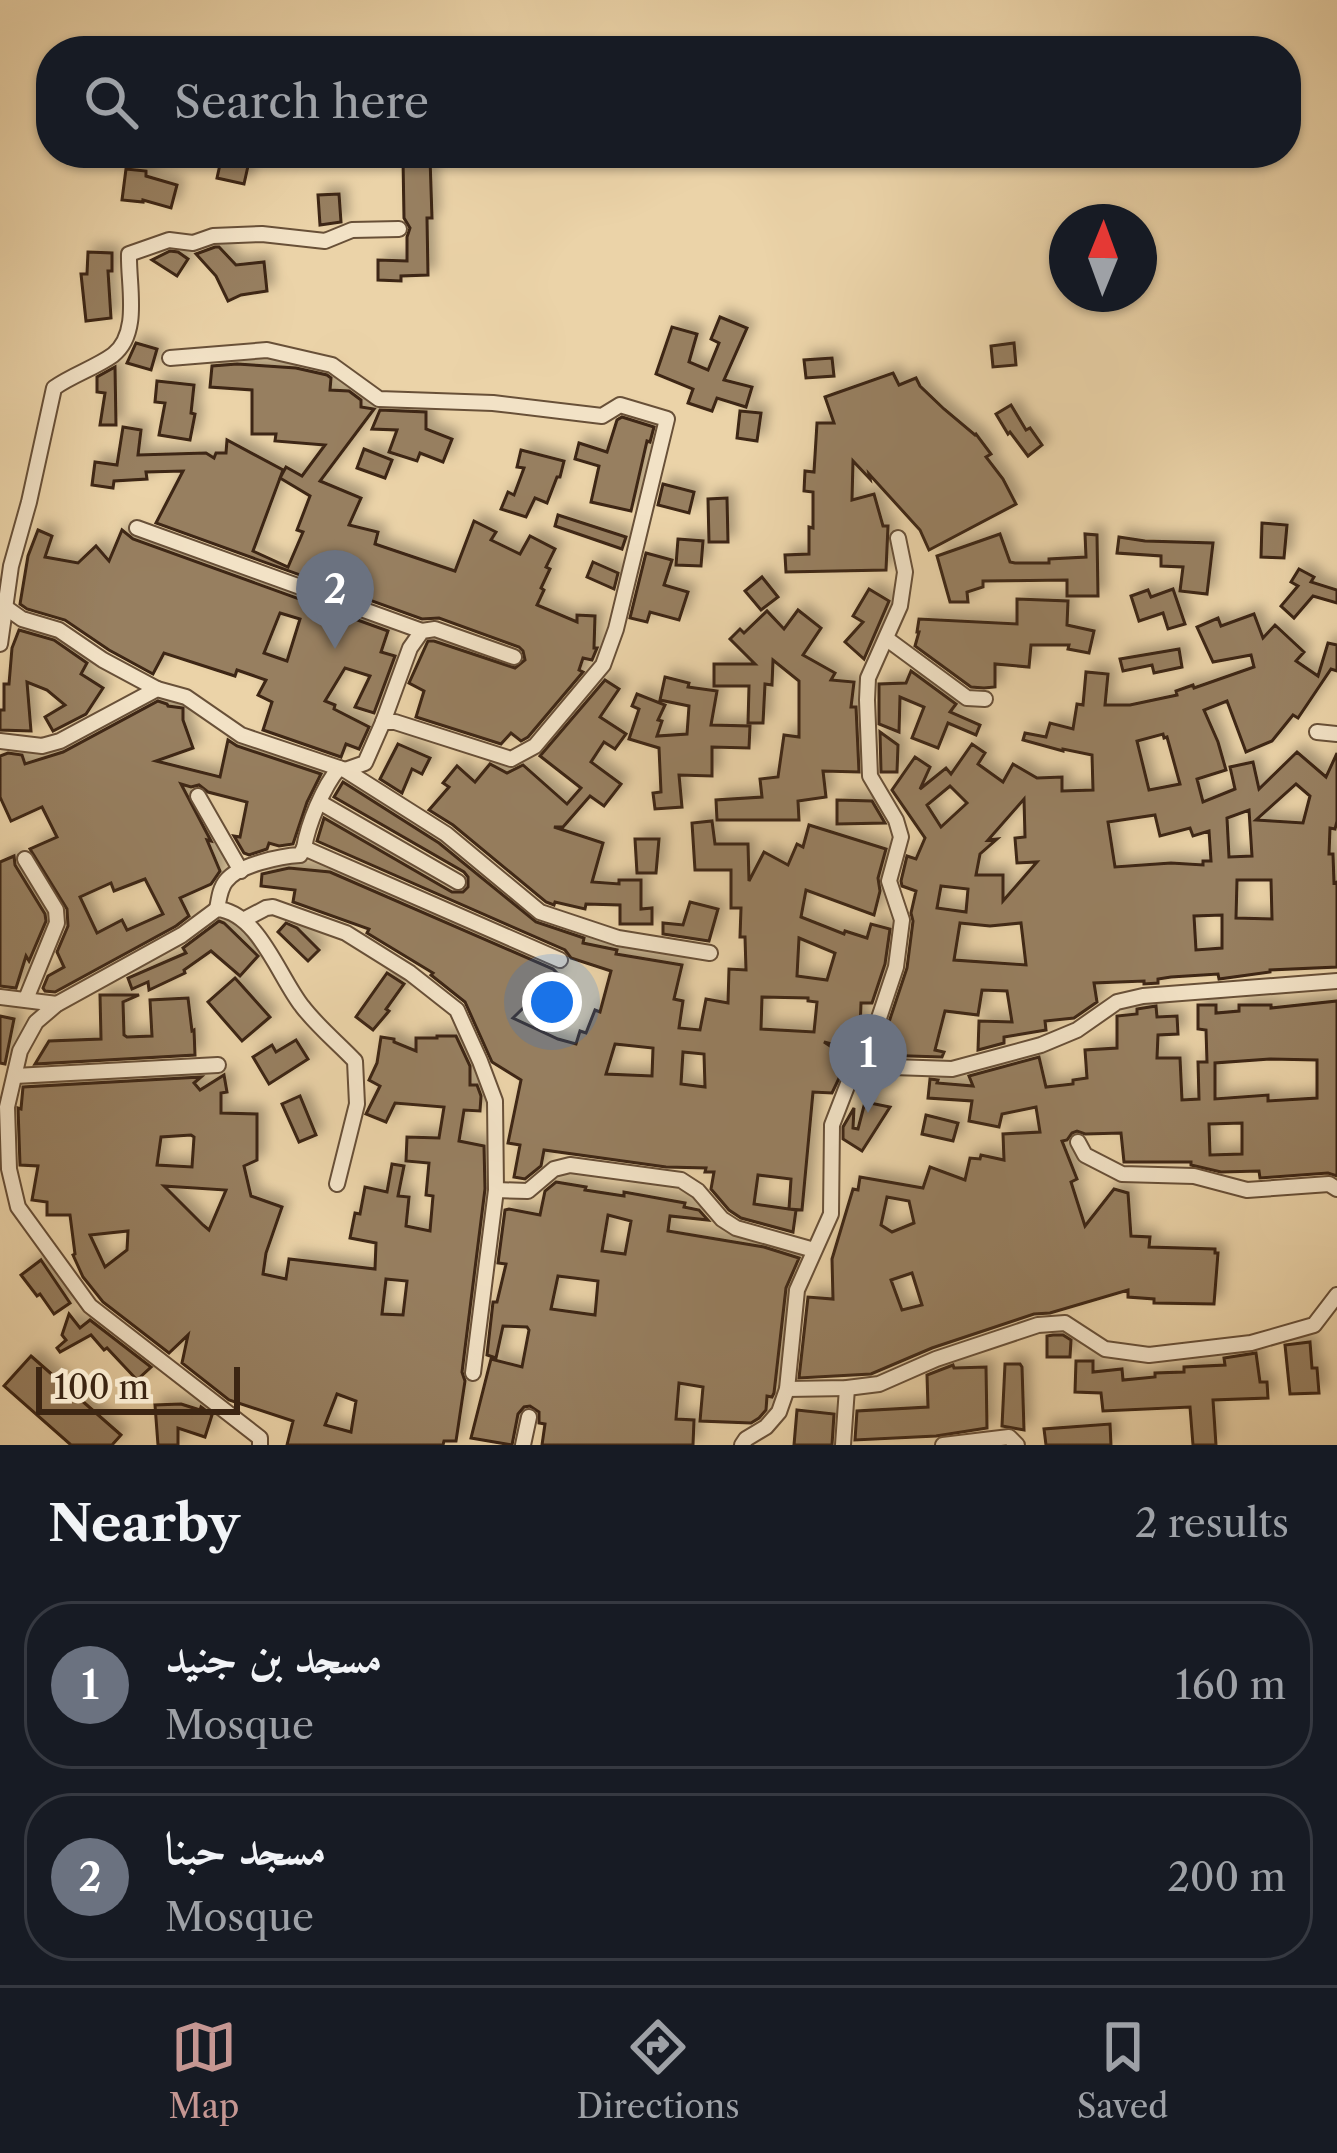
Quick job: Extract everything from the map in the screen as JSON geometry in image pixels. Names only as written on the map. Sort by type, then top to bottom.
[{"type":"street","points":[[0,644],[11,566],[54,388],[116,353],[131,325],[129,254],[169,240],[194,243],[213,236],[262,234],[325,241],[352,230],[399,229]]},
{"type":"street","points":[[170,358],[267,350],[332,365],[380,399],[493,403],[602,416],[620,405],[667,418],[603,665],[535,746],[511,759],[383,722]]},
{"type":"street","points":[[137,528],[422,631],[435,629],[514,657]]},
{"type":"street","points":[[742,1445],[779,1412],[787,1389],[797,1290],[831,1214],[832,1125],[849,1082],[863,1066],[896,967],[902,920],[889,881],[901,837],[870,776],[868,678],[900,606],[905,572],[898,538]]},
{"type":"street","points":[[5,607],[22,620],[59,630],[157,689],[186,697],[242,735],[342,769],[446,834],[541,912],[618,938],[710,953]]},
{"type":"street","points":[[217,909],[222,884],[232,874],[276,856],[300,855],[327,783],[342,769],[365,764],[410,648],[422,631]]},
{"type":"street","points":[[887,639],[967,698],[985,700]]},
{"type":"street","points":[[0,741],[42,746],[61,740],[157,689]]},
{"type":"street","points":[[1317,732],[1337,734]]},
{"type":"street","points":[[199,796],[241,871]]},
{"type":"street","points":[[321,803],[458,882]]},
{"type":"street","points":[[304,848],[560,961]]},
{"type":"street","points":[[25,859],[56,910],[57,923],[26,999]]},
{"type":"street","points":[[244,919],[273,907],[346,933],[410,973],[457,1010],[495,1101],[496,1190],[473,1373]]},
{"type":"street","points":[[260,1445],[260,1438],[90,1306],[18,1207],[8,1169],[7,1107],[20,1051],[36,1022],[57,1004],[182,935],[217,909],[230,910],[244,919],[302,1006],[355,1061],[357,1104],[337,1184]]},
{"type":"street","points":[[863,1066],[952,1069],[1041,1045],[1077,1030],[1117,1002],[1143,996],[1337,981]]},
{"type":"street","points":[[0,997],[57,1004]]},
{"type":"street","points":[[15,1076],[218,1065]]},
{"type":"street","points":[[1078,1142],[1085,1155],[1122,1174],[1193,1176],[1246,1190],[1329,1184],[1337,1189]]},
{"type":"street","points":[[496,1190],[528,1191],[554,1169],[570,1165],[681,1180],[736,1228],[814,1250]]},
{"type":"street","points":[[0,1207],[18,1207]]},
{"type":"street","points":[[787,1389],[879,1384],[936,1359],[1038,1325],[1065,1323],[1105,1349],[1149,1355],[1251,1343],[1315,1325],[1337,1295]]},
{"type":"street","points":[[843,1445],[847,1388]]},
{"type":"street","points":[[523,1445],[529,1417]]},
{"type":"street","points":[[943,1445],[1009,1437],[1017,1445]]},
{"type":"building","points":[[219,168],[248,168],[244,184],[217,178]]},
{"type":"building","points":[[403,168],[430,168],[428,275],[378,280],[378,260],[407,261],[410,228],[404,218]]},
{"type":"building","points":[[126,169],[146,171],[146,176],[177,185],[171,208],[122,200]]},
{"type":"building","points":[[339,194],[341,222],[320,225],[318,195]]},
{"type":"building","points":[[215,247],[236,265],[264,262],[267,291],[228,301],[216,276],[196,254]]},
{"type":"building","points":[[170,251],[188,259],[177,276],[152,260]]},
{"type":"building","points":[[88,252],[112,253],[112,271],[108,271],[111,318],[86,321],[81,274],[87,274]]},
{"type":"building","points":[[720,317],[747,328],[724,380],[752,387],[746,407],[717,398],[712,411],[688,403],[693,389],[656,374],[672,327],[697,334],[689,362],[708,370],[719,343],[711,339]]},
{"type":"building","points":[[136,343],[157,349],[151,370],[127,363]]},
{"type":"building","points":[[1014,343],[1016,365],[993,367],[991,346]]},
{"type":"building","points":[[832,358],[834,376],[806,378],[804,360]]},
{"type":"building","points":[[237,364],[327,375],[330,390],[349,391],[361,400],[361,407],[374,409],[320,481],[361,498],[349,525],[378,532],[375,544],[455,571],[474,521],[496,532],[491,540],[520,554],[530,536],[555,549],[537,605],[577,622],[577,615],[595,616],[597,648],[592,660],[583,658],[579,670],[583,672],[528,737],[521,741],[511,733],[501,744],[416,717],[424,691],[409,683],[428,641],[515,668],[525,660],[519,647],[439,618],[422,619],[156,523],[183,471],[146,472],[147,479],[114,481],[113,488],[92,485],[95,462],[117,465],[123,427],[141,430],[138,455],[206,453],[214,458],[216,453],[226,453],[227,440],[283,470],[280,478],[286,467],[302,476],[325,445],[252,434],[252,390],[210,387],[212,366]],"holes":[[[280,478],[310,496],[297,530],[303,532],[288,567],[253,551]]]},
{"type":"building","points":[[115,367],[116,425],[100,425],[105,393],[97,392],[97,377]]},
{"type":"building","points":[[893,373],[899,385],[916,378],[976,434],[1016,504],[929,550],[920,530],[853,461],[852,500],[874,494],[883,526],[888,526],[886,570],[786,572],[785,555],[809,554],[813,492],[804,491],[805,471],[814,472],[817,423],[834,423],[825,397]]},
{"type":"building","points":[[157,381],[194,385],[190,440],[159,435],[165,403],[155,402]]},
{"type":"building","points":[[1011,405],[1042,445],[1028,456],[996,414]]},
{"type":"building","points":[[380,410],[426,412],[426,429],[452,439],[443,462],[420,453],[417,461],[389,452],[397,430],[372,429]]},
{"type":"building","points":[[740,411],[761,413],[757,441],[737,438]]},
{"type":"building","points":[[622,417],[654,427],[631,511],[591,502],[599,466],[575,459],[579,443],[607,452]]},
{"type":"building","points":[[364,449],[392,460],[385,478],[357,468]]},
{"type":"building","points":[[521,450],[564,461],[547,503],[535,498],[526,517],[501,509],[508,492],[514,495],[524,468],[517,467]]},
{"type":"building","points":[[663,484],[694,492],[689,513],[658,505]]},
{"type":"building","points":[[727,498],[728,542],[709,542],[708,499]]},
{"type":"building","points":[[558,515],[626,537],[622,549],[555,526]]},
{"type":"building","points":[[1262,523],[1287,525],[1284,558],[1261,557]]},
{"type":"building","points":[[38,530],[52,536],[45,557],[78,563],[96,546],[109,561],[122,530],[133,539],[388,631],[381,652],[395,656],[374,713],[355,707],[370,676],[345,668],[325,701],[369,727],[359,749],[346,744],[341,757],[263,730],[272,702],[258,695],[266,680],[237,670],[235,676],[164,653],[153,674],[65,620],[27,609],[20,604]],"holes":[[[280,613],[300,619],[287,661],[264,653]]]},
{"type":"building","points":[[1000,534],[1010,562],[1015,563],[1086,557],[1085,534],[1097,535],[1098,596],[1067,596],[1067,580],[983,581],[983,587],[967,592],[968,602],[950,602],[937,556]]},
{"type":"building","points":[[1119,537],[1213,543],[1207,594],[1180,591],[1183,567],[1161,566],[1161,556],[1117,553]]},
{"type":"building","points":[[678,539],[703,541],[701,566],[676,565]]},
{"type":"building","points":[[646,553],[672,560],[664,585],[688,592],[679,620],[650,612],[647,622],[630,618]]},
{"type":"building","points":[[593,562],[618,573],[614,589],[587,577]]},
{"type":"building","points":[[1299,569],[1314,577],[1311,582],[1337,590],[1337,603],[1313,596],[1294,618],[1281,606],[1298,586],[1291,582]]},
{"type":"building","points":[[762,577],[778,597],[761,610],[745,591]]},
{"type":"building","points":[[869,589],[889,601],[864,659],[845,642],[863,622],[853,616]]},
{"type":"building","points":[[1173,589],[1185,624],[1168,629],[1163,613],[1139,621],[1131,596],[1148,590],[1151,597]]},
{"type":"building","points":[[1017,599],[1068,601],[1067,625],[1094,631],[1089,653],[1068,649],[1069,645],[1031,645],[1029,667],[995,664],[995,687],[984,688],[971,687],[915,646],[919,619],[1017,624]]},
{"type":"building","points":[[798,610],[821,628],[803,655],[835,673],[831,680],[854,682],[851,707],[856,707],[859,772],[823,771],[826,797],[798,801],[799,820],[717,820],[716,800],[762,797],[760,779],[778,777],[784,735],[799,737],[799,681],[773,660],[772,685],[765,684],[763,723],[748,723],[749,686],[714,686],[714,664],[755,664],[730,639],[740,629],[744,633],[767,611],[784,629]]},
{"type":"building","points":[[1254,614],[1263,638],[1275,625],[1304,652],[1296,661],[1318,676],[1328,643],[1337,645],[1337,671],[1331,669],[1298,718],[1293,715],[1272,741],[1246,752],[1227,701],[1204,710],[1226,770],[1197,779],[1203,802],[1235,789],[1230,767],[1253,762],[1259,789],[1297,752],[1326,777],[1337,753],[1337,821],[1335,829],[1330,828],[1329,854],[1333,854],[1337,882],[1337,967],[1270,970],[1219,979],[1218,974],[1171,977],[1144,984],[1094,983],[1097,1002],[1074,1018],[1045,1021],[1046,1030],[1004,1037],[1004,1043],[978,1050],[979,1021],[1012,1022],[1007,991],[982,990],[978,1015],[945,1011],[935,1050],[944,1052],[942,1057],[878,1055],[907,968],[916,891],[902,886],[901,881],[907,856],[916,859],[925,838],[892,790],[915,757],[930,767],[920,789],[946,768],[951,774],[972,744],[985,753],[978,764],[1003,782],[1013,764],[1037,778],[1062,777],[1062,791],[1093,790],[1092,755],[1023,740],[1025,733],[1046,737],[1050,723],[1073,729],[1077,704],[1083,705],[1086,672],[1108,674],[1105,705],[1130,705],[1177,695],[1176,691],[1254,667],[1251,655],[1213,662],[1197,627],[1218,618],[1221,626]],"holes":[[[1163,734],[1180,784],[1149,790],[1137,741]],[[1296,784],[1310,796],[1303,823],[1256,820]],[[950,786],[967,803],[941,827],[927,805]],[[1024,799],[1025,837],[1015,838],[1017,863],[1037,862],[1003,901],[1003,875],[976,875],[980,854],[997,839],[988,840]],[[1249,810],[1252,856],[1229,857],[1227,818]],[[1155,815],[1160,836],[1190,828],[1193,836],[1209,831],[1211,861],[1115,867],[1108,822]],[[1237,880],[1271,880],[1272,919],[1236,918]],[[941,886],[968,889],[966,912],[937,908]],[[1222,915],[1222,948],[1196,950],[1194,916]],[[960,923],[1021,923],[1026,965],[954,960]]]},
{"type":"building","points":[[19,630],[54,640],[87,663],[81,674],[103,688],[86,714],[53,731],[45,717],[65,705],[27,682],[31,731],[0,730],[4,684],[9,684],[12,648]]},
{"type":"building","points":[[1179,649],[1182,667],[1154,673],[1152,665],[1123,671],[1120,659]]},
{"type":"building","points":[[911,671],[956,704],[950,712],[980,725],[976,735],[948,723],[938,748],[912,738],[924,707],[900,697],[899,732],[879,724],[879,684],[906,683]]},
{"type":"building","points":[[665,677],[689,683],[688,687],[717,691],[711,725],[750,726],[749,748],[712,747],[712,776],[679,775],[682,807],[655,809],[653,793],[661,792],[659,748],[629,739],[639,709],[632,706],[637,694],[665,705],[657,736],[687,734],[689,706],[660,700]]},
{"type":"building","points":[[605,680],[619,689],[600,717],[626,734],[615,749],[604,742],[591,762],[621,784],[604,806],[590,796],[563,827],[554,827],[603,843],[592,882],[641,880],[641,909],[652,908],[652,924],[620,924],[620,905],[586,904],[585,909],[546,902],[429,810],[449,787],[443,783],[457,766],[475,782],[490,764],[507,773],[523,765],[567,804],[581,788],[540,756]]},
{"type":"building","points":[[158,701],[183,708],[193,748],[156,761],[220,777],[228,740],[321,774],[293,844],[269,843],[267,849],[249,855],[234,836],[240,837],[247,802],[199,785],[181,784],[211,841],[207,840],[220,871],[211,884],[180,898],[189,916],[176,926],[55,992],[43,988],[48,976],[64,967],[57,952],[68,926],[67,909],[30,849],[57,837],[42,807],[11,821],[0,797],[0,756],[22,755],[25,764],[63,752]],"holes":[[[145,879],[163,914],[127,930],[122,920],[97,933],[80,897],[111,883],[114,891]]]},
{"type":"building","points":[[880,732],[898,745],[897,772],[881,772]]},
{"type":"building","points":[[398,744],[430,758],[422,774],[412,769],[402,793],[380,779]]},
{"type":"building","points":[[343,782],[439,843],[536,922],[584,938],[583,943],[617,950],[616,954],[682,965],[674,999],[683,1001],[679,1028],[700,1030],[706,999],[728,1003],[729,969],[746,970],[745,937],[740,937],[741,908],[731,908],[731,870],[695,870],[692,823],[712,821],[715,844],[748,844],[749,881],[764,852],[788,865],[797,844],[803,847],[809,825],[886,849],[874,915],[806,890],[801,917],[867,938],[871,924],[890,929],[872,1003],[861,1003],[855,1050],[824,1042],[844,1055],[842,1072],[832,1093],[813,1092],[802,1210],[789,1209],[796,1210],[793,1232],[741,1218],[729,1210],[711,1189],[714,1172],[705,1172],[706,1168],[544,1150],[541,1166],[525,1179],[514,1177],[520,1145],[508,1143],[521,1080],[492,1062],[465,1002],[433,973],[367,933],[369,929],[293,902],[295,890],[261,886],[262,874],[289,868],[330,872],[553,969],[558,974],[513,1018],[558,1039],[576,1044],[580,1031],[586,1033],[595,1010],[600,1012],[611,971],[571,958],[565,950],[317,841],[324,818],[452,892],[468,887],[464,872],[334,797]],"holes":[[[799,938],[835,953],[827,980],[797,976]],[[762,997],[817,1002],[814,1032],[761,1029]],[[615,1044],[653,1048],[652,1076],[606,1074]],[[683,1052],[704,1054],[705,1087],[681,1084]],[[758,1175],[791,1179],[789,1209],[754,1204]]]},
{"type":"building","points":[[837,800],[872,801],[885,823],[837,824]]},
{"type":"building","points":[[635,839],[659,839],[656,873],[637,873]]},
{"type":"building","points":[[14,856],[46,921],[29,961],[26,956],[16,988],[0,986],[0,862]]},
{"type":"building","points":[[690,902],[718,909],[709,941],[663,934],[663,923],[683,925]]},
{"type":"building","points":[[219,921],[258,956],[240,976],[211,951],[185,973],[149,990],[148,982],[132,989],[128,978],[186,953],[183,948]]},
{"type":"building","points":[[286,923],[319,950],[308,961],[278,932]]},
{"type":"building","points":[[387,973],[404,984],[373,1030],[356,1017]]},
{"type":"building","points":[[235,978],[270,1017],[242,1041],[208,1002]]},
{"type":"building","points":[[100,995],[139,995],[123,1002],[127,1037],[152,1036],[150,1000],[188,998],[195,1055],[35,1064],[49,1041],[101,1039]]},
{"type":"building","points":[[1337,1001],[1337,1176],[1260,1178],[1259,1171],[1221,1172],[1191,1162],[1124,1162],[1121,1133],[1077,1131],[1062,1141],[1077,1179],[1071,1182],[1085,1226],[1114,1189],[1128,1193],[1131,1236],[1150,1237],[1149,1247],[1215,1249],[1214,1304],[1154,1303],[1154,1299],[1128,1297],[1128,1290],[1034,1314],[871,1374],[799,1378],[808,1297],[833,1299],[832,1259],[860,1177],[923,1188],[930,1167],[965,1180],[970,1158],[981,1155],[1004,1160],[1003,1134],[1040,1132],[1036,1107],[1002,1114],[999,1127],[969,1121],[972,1101],[928,1098],[930,1079],[973,1086],[969,1076],[1039,1057],[1046,1087],[1073,1084],[1073,1080],[1087,1078],[1085,1050],[1117,1048],[1117,1016],[1156,1006],[1157,1017],[1177,1016],[1178,1034],[1158,1035],[1157,1058],[1180,1058],[1182,1100],[1199,1099],[1198,1062],[1207,1062],[1206,1030],[1198,1029],[1198,1005],[1216,1005],[1216,1013],[1239,1011],[1239,1005],[1271,1008]],"holes":[[[1317,1060],[1317,1098],[1215,1099],[1215,1063]],[[1242,1123],[1242,1154],[1210,1155],[1209,1124]],[[887,1197],[909,1201],[914,1223],[892,1232],[881,1225]],[[912,1273],[922,1305],[902,1310],[891,1280]]]},
{"type":"building","points":[[0,1016],[14,1019],[5,1064],[0,1063]]},
{"type":"building","points":[[456,1036],[470,1066],[470,1085],[477,1085],[481,1096],[480,1111],[464,1110],[459,1141],[484,1146],[485,1189],[456,1441],[443,1445],[287,1445],[293,1421],[229,1400],[182,1363],[188,1335],[169,1353],[103,1302],[73,1255],[70,1215],[47,1215],[47,1202],[32,1200],[38,1166],[20,1165],[18,1108],[23,1087],[201,1077],[194,1083],[200,1090],[224,1075],[227,1092],[221,1093],[221,1113],[257,1114],[257,1160],[244,1166],[251,1196],[282,1207],[263,1274],[286,1279],[289,1259],[375,1269],[376,1243],[350,1238],[365,1187],[387,1192],[392,1164],[404,1166],[398,1196],[409,1197],[406,1226],[430,1231],[429,1163],[406,1161],[407,1137],[439,1138],[444,1107],[395,1103],[386,1122],[366,1114],[380,1086],[369,1080],[381,1037],[416,1051],[416,1038]],"holes":[[[161,1137],[194,1137],[192,1167],[157,1165]],[[164,1186],[226,1190],[209,1230]],[[128,1231],[127,1250],[105,1267],[90,1235]],[[386,1279],[407,1281],[403,1315],[382,1314]],[[337,1394],[356,1401],[351,1432],[325,1425]]]},
{"type":"building","points":[[296,1040],[308,1059],[269,1084],[253,1057],[272,1045],[276,1052]]},
{"type":"building","points":[[300,1096],[316,1135],[299,1142],[282,1104]]},
{"type":"building","points":[[865,1102],[890,1107],[862,1151],[843,1139],[843,1127],[854,1108],[853,1128],[858,1129]]},
{"type":"building","points":[[926,1115],[958,1123],[953,1141],[922,1134]]},
{"type":"building","points":[[556,1182],[685,1203],[684,1207],[699,1210],[708,1220],[670,1216],[668,1231],[764,1247],[799,1258],[786,1288],[774,1393],[767,1396],[766,1410],[759,1418],[751,1423],[700,1421],[703,1387],[679,1383],[676,1419],[694,1420],[693,1445],[542,1445],[545,1424],[539,1423],[539,1412],[530,1406],[518,1414],[512,1445],[471,1438],[491,1359],[522,1367],[529,1330],[503,1326],[496,1358],[487,1355],[493,1302],[497,1302],[506,1264],[498,1263],[505,1210],[540,1215],[545,1191]],"holes":[[[608,1215],[631,1221],[625,1254],[602,1251]],[[558,1276],[598,1281],[595,1315],[551,1309]]]},
{"type":"building","points":[[41,1260],[70,1303],[54,1314],[21,1275]]},
{"type":"building","points":[[69,1314],[80,1328],[90,1320],[151,1367],[137,1380],[91,1335],[60,1352],[57,1348],[66,1340],[62,1335]]},
{"type":"building","points":[[1063,1335],[1071,1340],[1070,1357],[1047,1357],[1047,1336]]},
{"type":"building","points":[[1310,1342],[1319,1393],[1290,1394],[1285,1345]]},
{"type":"building","points":[[1256,1353],[1260,1382],[1267,1382],[1268,1398],[1213,1400],[1216,1445],[1193,1445],[1190,1407],[1103,1411],[1101,1393],[1075,1392],[1076,1361],[1093,1361],[1093,1372],[1122,1369],[1123,1380],[1184,1372],[1184,1367],[1225,1365],[1224,1358]]},
{"type":"building","points":[[31,1356],[121,1435],[112,1445],[71,1445],[4,1386]]},
{"type":"building","points":[[1005,1364],[1022,1367],[1024,1430],[1002,1426]]},
{"type":"building","points":[[953,1365],[986,1367],[987,1428],[855,1440],[857,1411],[928,1407],[927,1375]]},
{"type":"building","points":[[155,1405],[201,1407],[212,1415],[205,1437],[178,1428],[178,1445],[158,1445]]},
{"type":"building","points":[[797,1410],[834,1414],[832,1445],[794,1445]]},
{"type":"building","points":[[1110,1424],[1111,1445],[1046,1445],[1044,1429]]},
{"type":"place","name":"مسجد حبنا","points":[[335,649]]},
{"type":"place","name":"مسجد بن جنيد","points":[[868,1113]]}]
